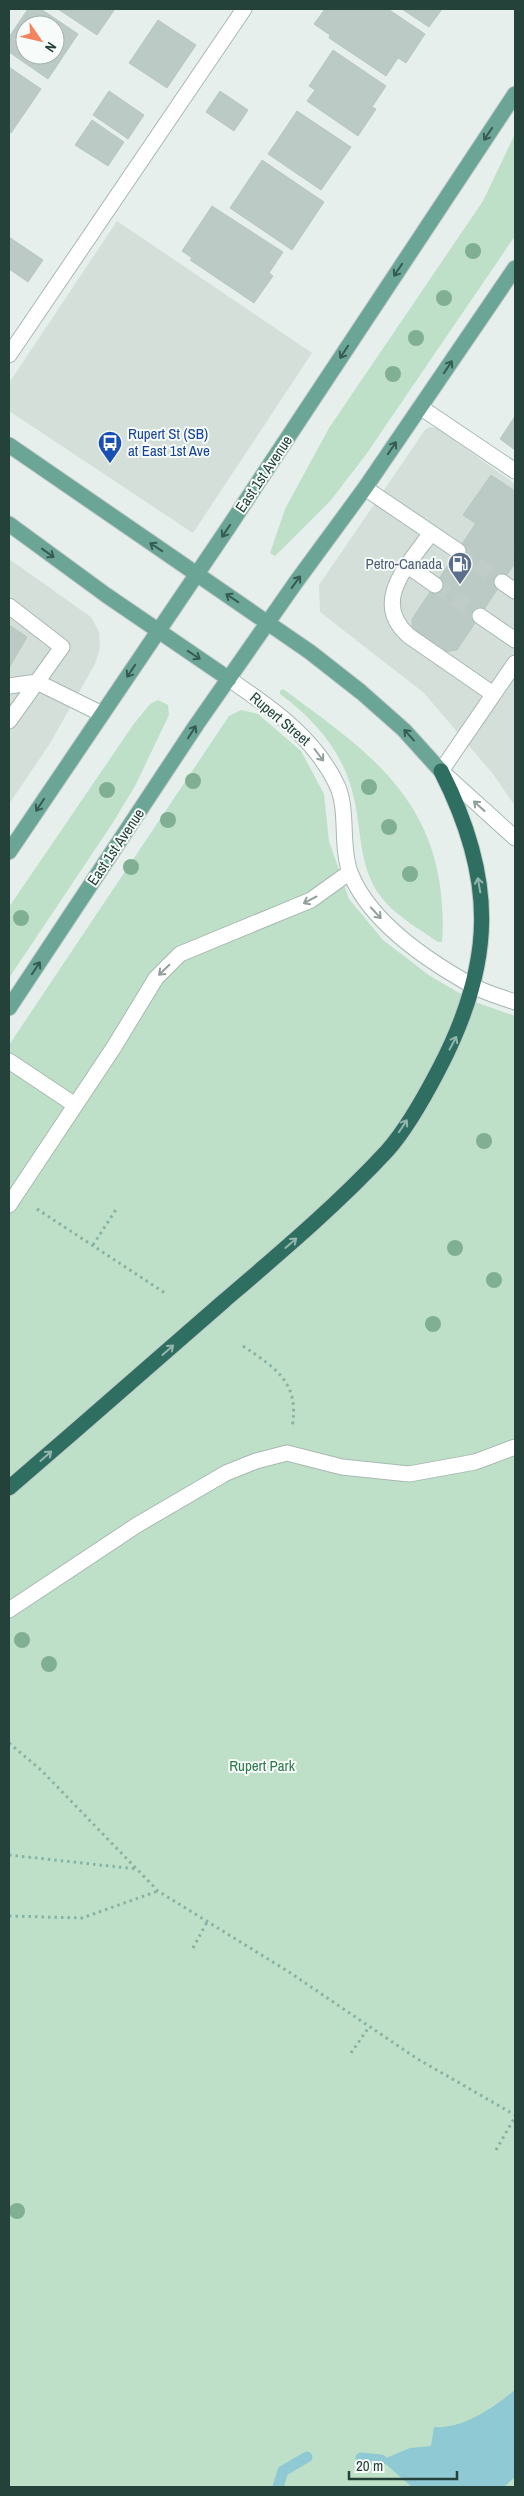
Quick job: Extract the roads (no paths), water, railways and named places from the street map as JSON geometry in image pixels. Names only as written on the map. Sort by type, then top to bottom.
[{"type":"highway","points":[[9,1488],[305,1231],[388,1149],[430,1086],[457,1034],[474,986],[481,950],[481,896],[472,846],[461,810],[441,771]]},
{"type":"main road","name":"East 1st Avenue","points":[[9,852],[159,631],[515,94]]},
{"type":"main road","name":"East 1st Avenue","points":[[9,1008],[229,679],[365,488],[515,268]]},
{"type":"main road","points":[[9,445],[268,622],[361,692],[404,730],[441,771]]},
{"type":"main road","name":"Rupert Street","points":[[9,524],[229,679]]},
{"type":"street","points":[[9,355],[244,9]]},
{"type":"street","points":[[420,407],[515,471]]},
{"type":"street","points":[[365,488],[458,551]]},
{"type":"street","points":[[431,533],[408,566],[392,595],[391,609],[398,626],[493,694]]},
{"type":"street","points":[[408,566],[435,585]]},
{"type":"street","points":[[502,582],[515,591]]},
{"type":"street","points":[[9,606],[62,647],[9,721]]},
{"type":"street","points":[[480,616],[515,640]]},
{"type":"street","points":[[515,663],[441,771],[515,838]]},
{"type":"street","name":"Rupert Street","points":[[229,679],[299,731],[321,755],[338,785],[350,872],[372,910],[405,942],[474,986],[515,1002]]},
{"type":"street","points":[[9,686],[36,682],[102,714]]},
{"type":"street","points":[[12,1200],[114,1047],[156,978],[180,954],[311,900],[350,872]]},
{"type":"street","points":[[9,1061],[75,1105]]},
{"type":"street","points":[[9,1610],[137,1524],[226,1473],[256,1461],[287,1453],[342,1467],[409,1474],[475,1462],[515,1447]]},
{"type":"water","points":[[515,2390],[515,2477],[504,2487],[412,2487],[381,2460],[410,2448],[431,2446],[434,2427],[456,2425],[467,2421],[497,2404]]},
{"type":"waterway","points":[[278,2487],[283,2471],[307,2457]]},
{"type":"waterway","points":[[361,2458],[381,2460]]},
{"type":"tunnel","points":[[458,551],[502,582]]},
{"type":"tunnel","points":[[435,585],[480,616]]},
{"type":"place","name":"Rupert St (SB) at East 1st Ave","points":[[110,464]]},
{"type":"place","name":"Petro-Canada","points":[[460,585]]},
{"type":"park label","name":"Rupert Park","points":[[262,1766]]}]
